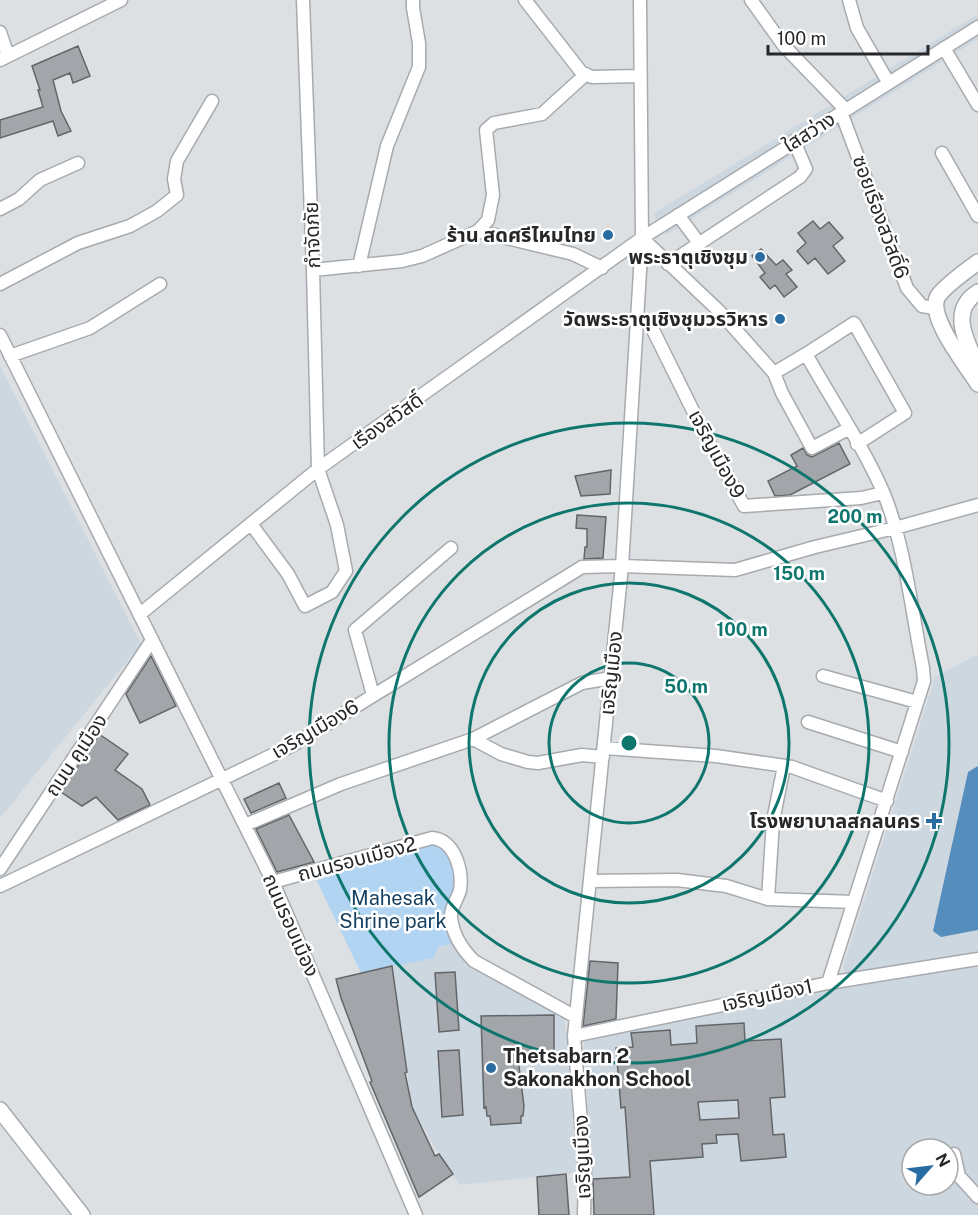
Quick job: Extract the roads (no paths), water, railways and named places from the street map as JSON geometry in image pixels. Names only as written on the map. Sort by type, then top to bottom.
[{"type":"main road","points":[[978,262],[941,293],[937,298],[935,308],[939,322],[978,384]]},
{"type":"main road","points":[[978,292],[967,301],[961,318],[966,339],[978,367]]},
{"type":"main road","points":[[0,1110],[82,1215]]},
{"type":"street","points":[[0,32],[4,58],[121,0]]},
{"type":"street","name":"กำจัดภัย","points":[[251,524],[288,573],[304,606],[332,592],[346,571],[337,525],[318,469],[314,270],[303,0]]},
{"type":"street","points":[[360,266],[387,146],[419,67],[419,43],[412,8],[413,0]]},
{"type":"street","points":[[525,0],[582,73],[592,77],[640,76]]},
{"type":"street","name":"เจริญเมือง","points":[[584,1215],[585,1172],[574,1036],[622,566],[642,238],[640,0]]},
{"type":"street","points":[[752,0],[784,46],[843,110]]},
{"type":"street","points":[[849,0],[857,28],[888,82]]},
{"type":"street","name":"ใสสว่าง","points":[[642,238],[978,27]]},
{"type":"street","points":[[944,48],[978,105]]},
{"type":"street","points":[[314,270],[402,261],[422,256],[478,231],[488,220],[493,195],[486,130],[494,123],[542,114],[586,74]]},
{"type":"street","points":[[0,284],[78,243],[130,226],[157,211],[177,195],[174,179],[177,161],[212,101]]},
{"type":"street","name":"ซอยเรืองสวัสดิ์6","points":[[843,110],[907,288],[922,306],[935,308]]},
{"type":"street","points":[[668,264],[800,177],[806,169],[794,141]]},
{"type":"street","points":[[942,153],[978,216]]},
{"type":"street","points":[[0,209],[19,199],[40,180],[78,163]]},
{"type":"street","points":[[678,215],[699,243]]},
{"type":"street","points":[[478,231],[573,254],[602,268]]},
{"type":"street","points":[[642,238],[719,311],[774,373],[782,393],[812,448],[848,429]]},
{"type":"street","name":"เรืองสวัสดิ์","points":[[140,614],[318,469],[642,238]]},
{"type":"street","points":[[10,356],[90,328],[160,284]]},
{"type":"street","name":"เจริญเมือง9","points":[[637,316],[649,322],[705,435],[744,506],[861,498],[883,493]]},
{"type":"street","points":[[774,373],[854,323],[905,413],[857,444]]},
{"type":"street","name":"ถนนรอบเมือง","points":[[0,335],[273,882],[416,1215]]},
{"type":"street","name":"เจริญเมือง1","points":[[574,1036],[828,983],[924,681],[896,528],[883,493],[806,354]]},
{"type":"street","name":"เจริญเมือง6","points":[[0,886],[293,745],[582,567],[735,570],[815,547],[978,506]]},
{"type":"street","points":[[373,695],[355,630],[451,548]]},
{"type":"street","name":"ถนน คูเมือง","points":[[0,869],[152,640]]},
{"type":"street","points":[[823,676],[917,702]]},
{"type":"street","points":[[245,825],[341,784],[473,739],[582,683],[611,678]]},
{"type":"street","points":[[808,722],[902,752]]},
{"type":"street","points":[[473,739],[501,754],[538,763],[603,752],[716,756],[792,767],[886,801]]},
{"type":"street","points":[[768,899],[773,821],[784,766]]},
{"type":"street","name":"ถนนรอบเมือง2","points":[[273,882],[438,838],[452,852],[459,866],[460,892],[452,910],[452,919],[458,938],[468,955],[474,961],[576,1017]]},
{"type":"street","points":[[590,880],[677,880],[726,886],[768,899],[854,902]]},
{"type":"street","points":[[828,983],[978,959]]},
{"type":"street","points":[[960,1177],[978,1197]]},
{"type":"place","name":"ร้าน สดศรีไหมไทย","points":[[608,235]]},
{"type":"place","name":"พระธาตุเชิงชุม","points":[[760,257]]},
{"type":"place","name":"วัดพระธาตุเชิงชุมวรวิหาร","points":[[780,319]]},
{"type":"place","name":"โรงพยาบาลสกลนคร","points":[[934,821]]},
{"type":"place","name":"Thetsabarn 2 Sakonakhon School","points":[[491,1068]]},
{"type":"park label","name":"Mahesak Shrine park","points":[[393,910]]}]
